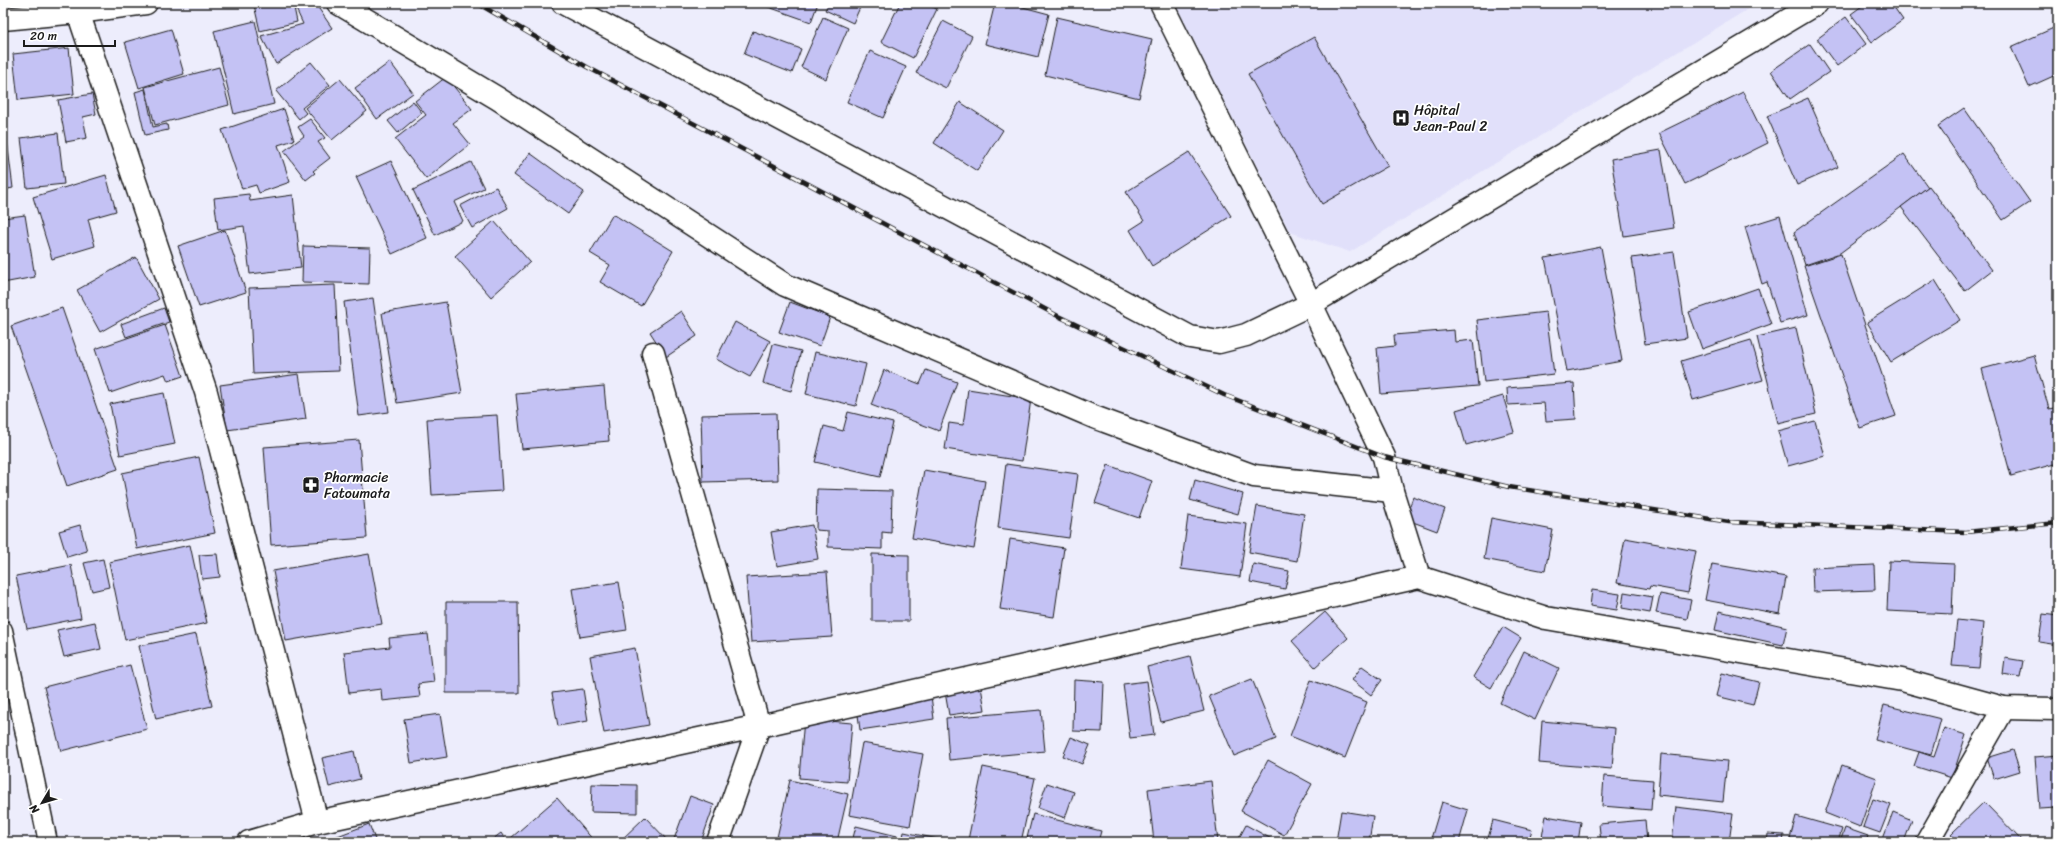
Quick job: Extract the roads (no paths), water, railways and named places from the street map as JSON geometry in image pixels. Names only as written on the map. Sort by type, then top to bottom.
[{"type":"street","points":[[3,19],[75,8],[146,3]]},
{"type":"street","points":[[338,3],[497,98],[785,285],[1094,417],[1254,476],[1392,491]]},
{"type":"street","points":[[563,3],[1190,337],[1219,342],[1246,335],[1311,304],[1786,23],[1817,3]]},
{"type":"street","points":[[1161,3],[1311,304],[1384,457],[1392,491],[1420,577]]},
{"type":"street","points":[[75,8],[206,392],[317,822]]},
{"type":"street","points":[[653,353],[759,726],[718,842]]},
{"type":"street","points":[[248,842],[317,822],[759,726],[1420,577],[1546,618],[1902,680],[2004,708],[2058,709]]},
{"type":"street","points":[[1926,842],[2004,708]]},
{"type":"lane","points":[[3,630],[48,842]]},
{"type":"railway","points":[[477,3],[587,67],[1058,316],[1224,395],[1384,457],[1509,487],[1729,522],[1966,532],[2058,523]]},
{"type":"place","name":"Hôpital Jean-Paul 2","points":[[1401,118]]},
{"type":"place","name":"Pharmacie Fatoumata","points":[[311,485]]}]
